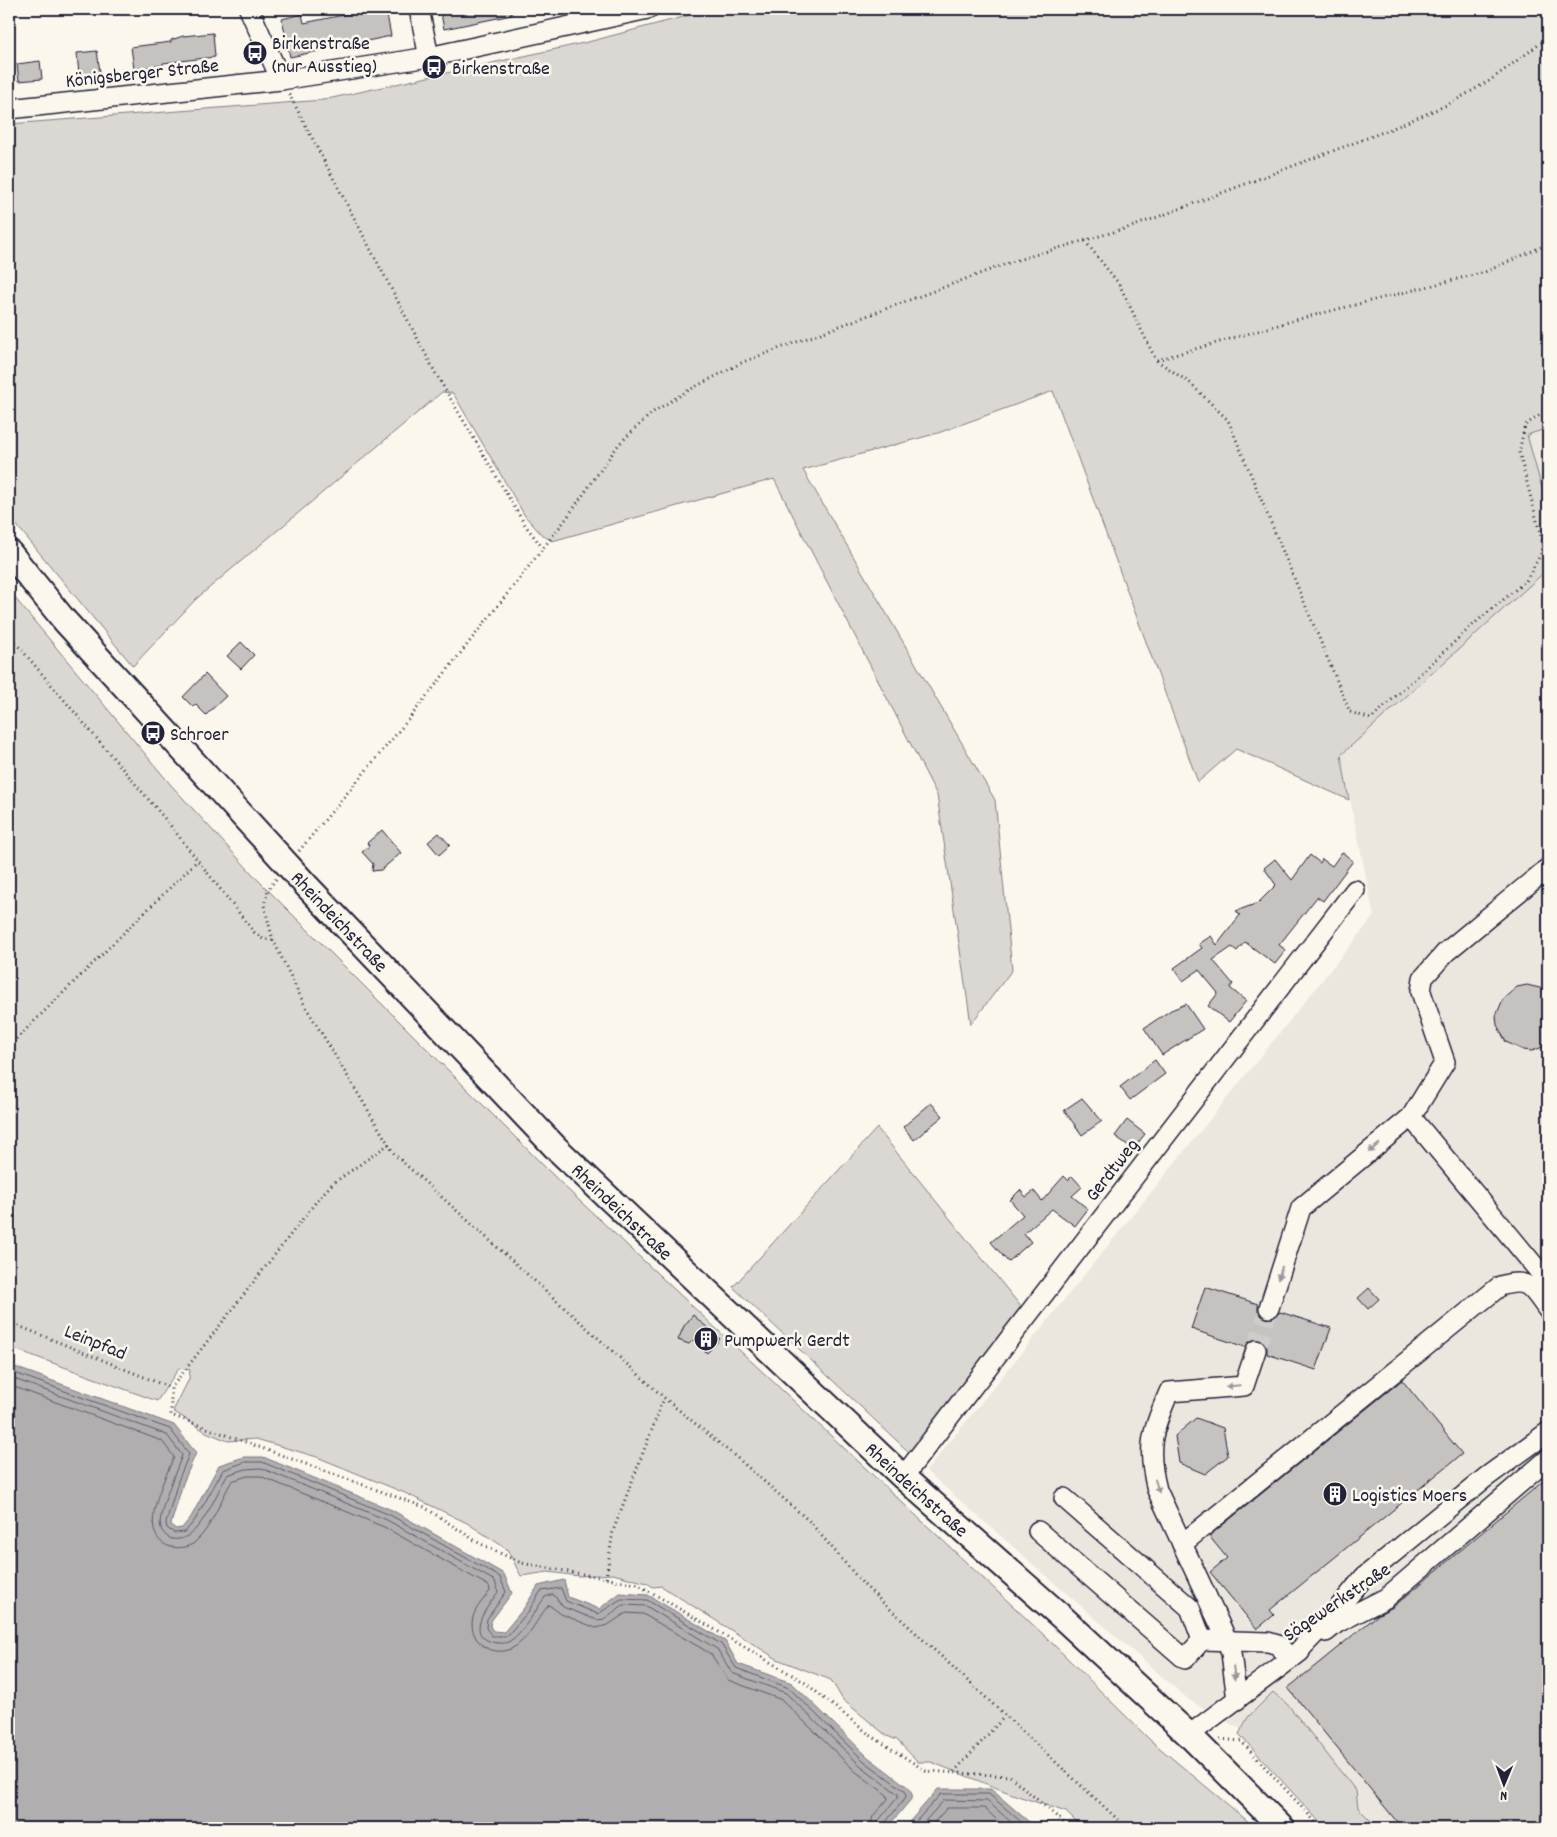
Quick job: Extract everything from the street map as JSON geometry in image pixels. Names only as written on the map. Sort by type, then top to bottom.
[{"type":"main road","name":"Rheindeichstraße","points":[[9,552],[64,620],[288,865],[556,1148],[903,1477],[1064,1619],[1189,1735],[1282,1828]]},
{"type":"street","points":[[248,9],[281,80],[429,58],[605,14],[648,9]]},
{"type":"street","points":[[419,9],[429,58]]},
{"type":"street","name":"Königsberger Straße","points":[[9,110],[281,80]]},
{"type":"street","points":[[1269,1308],[1301,1208],[1411,1117],[1445,1062],[1421,992],[1423,978],[1446,952],[1548,868]]},
{"type":"street","name":"Gerdtweg","points":[[903,1477],[1355,890]]},
{"type":"street","points":[[1411,1117],[1548,1282]]},
{"type":"street","points":[[1182,1544],[1500,1286],[1517,1281],[1529,1286],[1548,1310]]},
{"type":"street","points":[[1237,1700],[1231,1653],[1227,1640],[1157,1490],[1150,1449],[1154,1429],[1169,1392],[1244,1386],[1256,1350]]},
{"type":"street","points":[[1485,1478],[1548,1420]]},
{"type":"street","points":[[1038,1531],[1185,1659],[1202,1640],[1227,1640],[1268,1642],[1278,1645],[1291,1659],[1332,1616],[1364,1577],[1485,1478],[1548,1432]]},
{"type":"street","name":"Sägewerkstraße","points":[[1189,1735],[1337,1623],[1386,1598],[1548,1459]]},
{"type":"street","points":[[1064,1498],[1190,1608],[1202,1640]]},
{"type":"path","points":[[288,865],[408,720],[566,519],[620,444],[653,412],[688,390],[743,362],[1014,261],[1134,226],[1391,129],[1449,104],[1496,76],[1548,38]]},
{"type":"path","points":[[281,80],[436,374],[525,525],[542,548]]},
{"type":"path","points":[[1085,241],[1119,284],[1156,360],[1190,383],[1228,420],[1350,712],[1371,719],[1475,623],[1526,581],[1544,548],[1519,452],[1525,425],[1548,410]]},
{"type":"path","points":[[1156,360],[1299,319],[1485,272],[1548,244]]},
{"type":"path","points":[[9,635],[166,820],[254,932],[264,939],[273,940]]},
{"type":"path","points":[[9,1046],[198,860]]},
{"type":"path","points":[[268,890],[264,905],[273,940],[304,1004],[395,1155],[405,1166],[664,1398],[809,1521],[864,1585],[1127,1828]]},
{"type":"path","points":[[389,1144],[332,1184],[252,1282],[172,1388],[172,1415],[424,1507],[479,1543],[521,1563],[637,1584],[804,1682],[870,1735],[926,1771],[1010,1776],[1070,1828]]},
{"type":"path","name":"Leinpfad","points":[[9,1322],[172,1388]]},
{"type":"path","points":[[606,1578],[613,1531],[664,1398]]},
{"type":"path","points":[[954,1772],[1004,1716]]},
{"type":"path","points":[[1189,1735],[1241,1741],[1321,1828]]},
{"type":"shaded area","points":[[713,9],[1548,9],[1548,428],[1527,435],[1548,510],[1548,569],[1341,755],[1349,800],[1236,749],[1198,782],[1053,391],[938,433],[803,470],[995,800],[1012,970],[971,1024],[937,795],[774,479],[552,541],[542,535],[525,516],[453,393],[442,392],[196,599],[133,666],[9,516],[9,124],[323,100],[588,42]]},
{"type":"shaded area","points":[[1548,428],[1548,510],[1527,435]]},
{"type":"shaded area","points":[[1548,569],[1548,1828],[1333,1828],[1249,1734],[1189,1700],[926,1471],[1374,916],[1341,755]]},
{"type":"shaded area","points":[[9,591],[171,785],[258,880],[567,1189],[1046,1637],[1150,1740],[1256,1828],[1082,1828],[1066,1812],[1012,1794],[931,1762],[918,1762],[897,1740],[887,1736],[843,1700],[831,1680],[777,1659],[661,1586],[653,1587],[647,1583],[613,1574],[579,1576],[548,1572],[521,1576],[507,1549],[467,1523],[405,1493],[317,1457],[256,1439],[228,1441],[206,1432],[173,1411],[189,1379],[190,1370],[179,1368],[157,1401],[9,1347]]},
{"type":"shaded area","points":[[877,1128],[1022,1308],[911,1454],[733,1287]]},
{"type":"shaded area","points":[[1273,1692],[1289,1706],[1356,1791],[1358,1808],[1378,1828],[1325,1828],[1239,1734],[1248,1717]]},
{"type":"water","points":[[9,1365],[174,1425],[196,1453],[183,1483],[171,1524],[175,1529],[182,1528],[191,1517],[219,1465],[244,1457],[263,1457],[392,1510],[504,1574],[512,1593],[491,1621],[490,1626],[493,1631],[504,1632],[524,1608],[538,1586],[564,1580],[568,1597],[599,1609],[620,1593],[648,1595],[725,1641],[738,1664],[792,1683],[868,1757],[909,1788],[913,1797],[887,1828],[9,1828]]},
{"type":"water","points":[[938,1789],[991,1789],[1036,1828],[904,1828]]},
{"type":"building","points":[[373,9],[386,9],[391,36],[290,57],[282,19],[302,14],[304,23]]},
{"type":"building","points":[[440,9],[511,9],[512,15],[444,29]]},
{"type":"building","points":[[213,33],[215,57],[163,63],[163,65],[134,69],[131,47],[171,42],[171,40],[183,36]]},
{"type":"building","points":[[97,51],[100,72],[79,75],[77,53]]},
{"type":"building","points":[[40,61],[42,79],[19,81],[17,64]]},
{"type":"building","points":[[241,642],[254,655],[241,669],[227,656]]},
{"type":"building","points":[[205,674],[226,696],[206,715],[195,704],[193,707],[183,697]]},
{"type":"building","points":[[382,830],[401,853],[381,870],[372,871],[373,864],[362,852],[369,846],[367,843]]},
{"type":"building","points":[[439,833],[450,845],[439,855],[428,842]]},
{"type":"building","points":[[1342,852],[1353,861],[1323,901],[1317,897],[1279,945],[1286,950],[1275,964],[1245,942],[1237,951],[1232,947],[1213,960],[1233,984],[1230,988],[1246,1001],[1229,1022],[1208,1006],[1218,993],[1199,970],[1183,981],[1174,968],[1202,948],[1199,944],[1211,936],[1217,945],[1240,915],[1236,911],[1258,903],[1276,885],[1264,868],[1275,859],[1292,880],[1310,855],[1320,863],[1322,859],[1332,866]]},
{"type":"building","points":[[1527,985],[1548,990],[1548,1045],[1532,1051],[1523,1050],[1506,1042],[1497,1025],[1496,1016],[1503,999],[1517,987]]},
{"type":"building","points":[[1186,1004],[1203,1029],[1162,1055],[1144,1028],[1171,1010]]},
{"type":"building","points":[[1155,1060],[1165,1074],[1130,1100],[1120,1087]]},
{"type":"building","points":[[1082,1098],[1102,1121],[1082,1135],[1064,1110]]},
{"type":"building","points":[[931,1103],[943,1116],[914,1140],[903,1127]]},
{"type":"building","points":[[1127,1120],[1145,1134],[1133,1149],[1115,1136]]},
{"type":"building","points":[[1064,1176],[1068,1180],[1072,1176],[1082,1187],[1072,1196],[1088,1209],[1075,1226],[1052,1209],[1024,1233],[1031,1242],[1008,1262],[991,1242],[1023,1215],[1010,1200],[1020,1190],[1026,1197],[1034,1191],[1042,1201]]},
{"type":"building","points":[[1205,1287],[1258,1304],[1258,1311],[1265,1318],[1272,1319],[1280,1312],[1331,1328],[1316,1370],[1267,1354],[1267,1347],[1260,1340],[1253,1339],[1245,1347],[1191,1329]]},
{"type":"building","points":[[1369,1288],[1379,1299],[1368,1309],[1358,1298]]},
{"type":"building","points":[[693,1315],[720,1339],[707,1353],[693,1340],[689,1344],[678,1340],[684,1326]]},
{"type":"building","name":"Logistics Moers","points":[[1402,1380],[1462,1454],[1270,1610],[1274,1615],[1257,1629],[1210,1572],[1227,1558],[1209,1536]]},
{"type":"building","points":[[1196,1418],[1223,1428],[1228,1456],[1205,1474],[1179,1463],[1175,1436]]},
{"type":"building","points":[[1548,1477],[1548,1828],[1402,1828],[1288,1688],[1379,1614],[1393,1607]]},
{"type":"tunnel","points":[[1256,1350],[1269,1308]]},
{"type":"place","name":"Birkenstraße (nur Ausstieg)","points":[[255,53]]},
{"type":"place","name":"Birkenstraße","points":[[434,67]]},
{"type":"place","name":"Schroer","points":[[153,733]]},
{"type":"place","name":"Pumpwerk Gerdt","points":[[706,1339]]},
{"type":"place","name":"Logistics Moers","points":[[1335,1494]]}]
